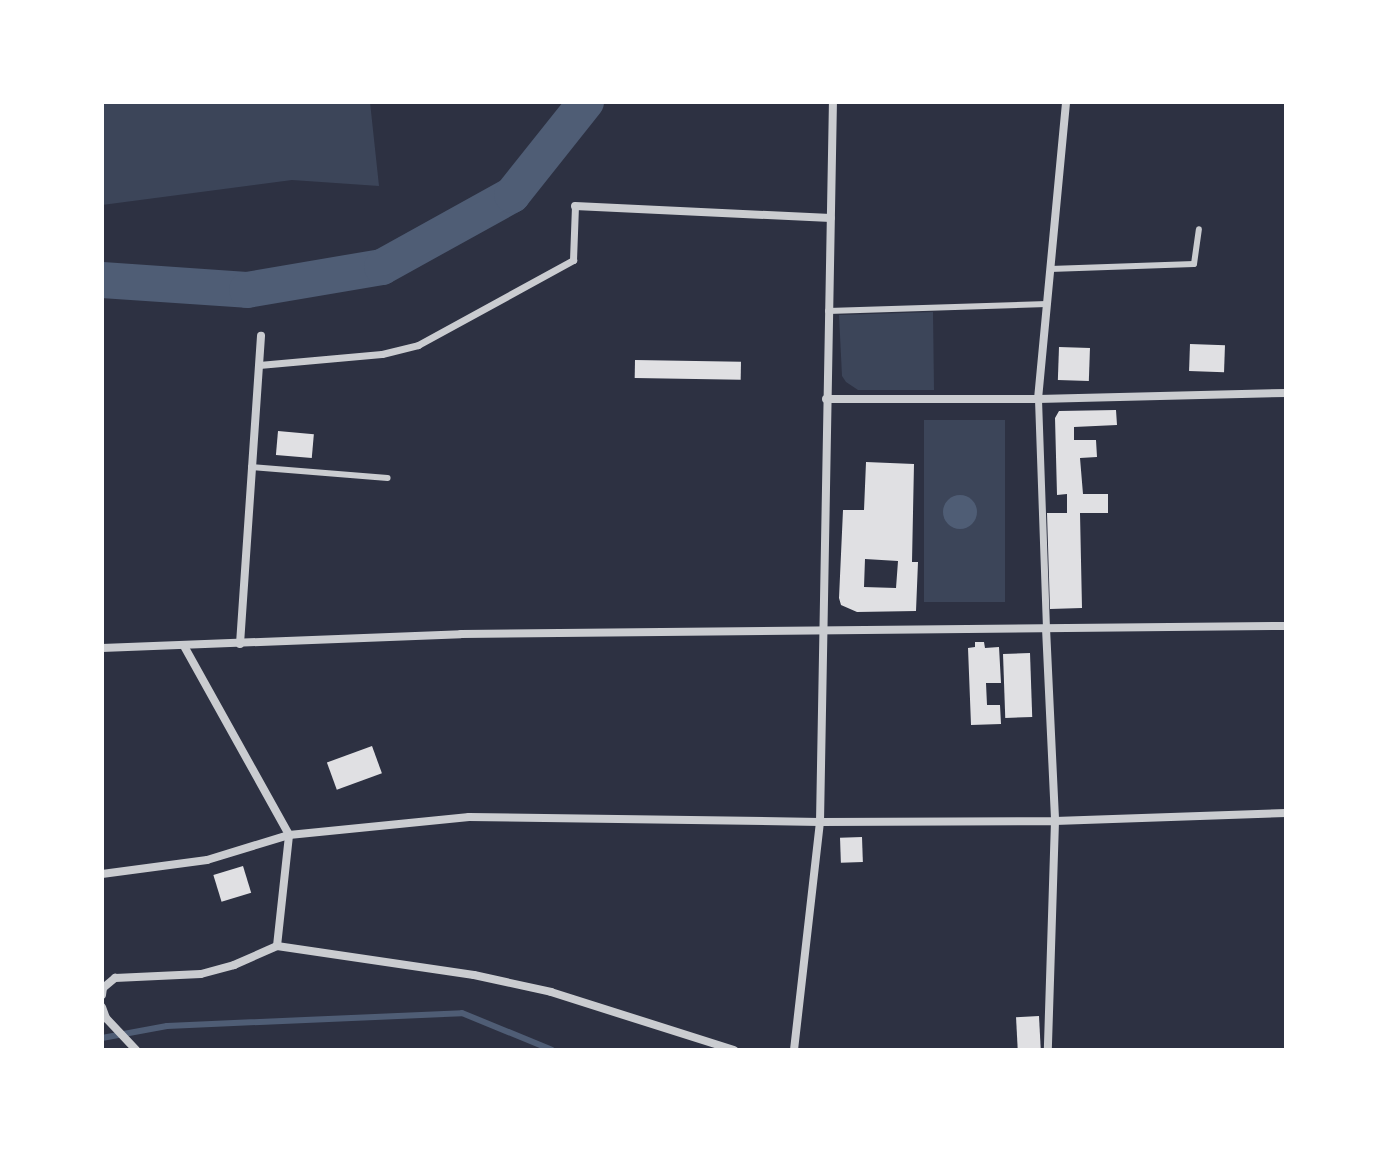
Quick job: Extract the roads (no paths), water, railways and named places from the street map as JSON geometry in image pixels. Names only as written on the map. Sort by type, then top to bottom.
[{"type":"street","points":[[794,1050],[820,822],[833,102]]},
{"type":"street","points":[[1048,1050],[1055,821],[1038,399],[1066,102]]},
{"type":"street","points":[[259,365],[382,354],[418,345],[573,260],[575,206],[831,218]]},
{"type":"street","points":[[240,644],[261,336]]},
{"type":"street","points":[[826,399],[1038,399],[1286,393]]},
{"type":"street","points":[[102,648],[461,634],[1286,626]]},
{"type":"street","points":[[184,646],[289,835],[277,946]]},
{"type":"street","points":[[102,874],[207,860],[289,835],[469,817],[820,822],[1055,821],[1286,813]]},
{"type":"street","points":[[102,995],[103,988],[115,978],[201,974],[234,965],[277,946],[474,975],[551,992],[734,1050]]},
{"type":"street","points":[[102,1007],[106,1018],[136,1050]]},
{"type":"lane","points":[[1050,269],[1194,264],[1199,229]]},
{"type":"lane","points":[[828,311],[1047,304]]},
{"type":"lane","points":[[251,467],[388,478]]},
{"type":"waterway","points":[[102,280],[247,290],[382,267],[512,195],[586,102]]},
{"type":"waterway","points":[[102,1038],[167,1026],[462,1013],[552,1050]]}]
